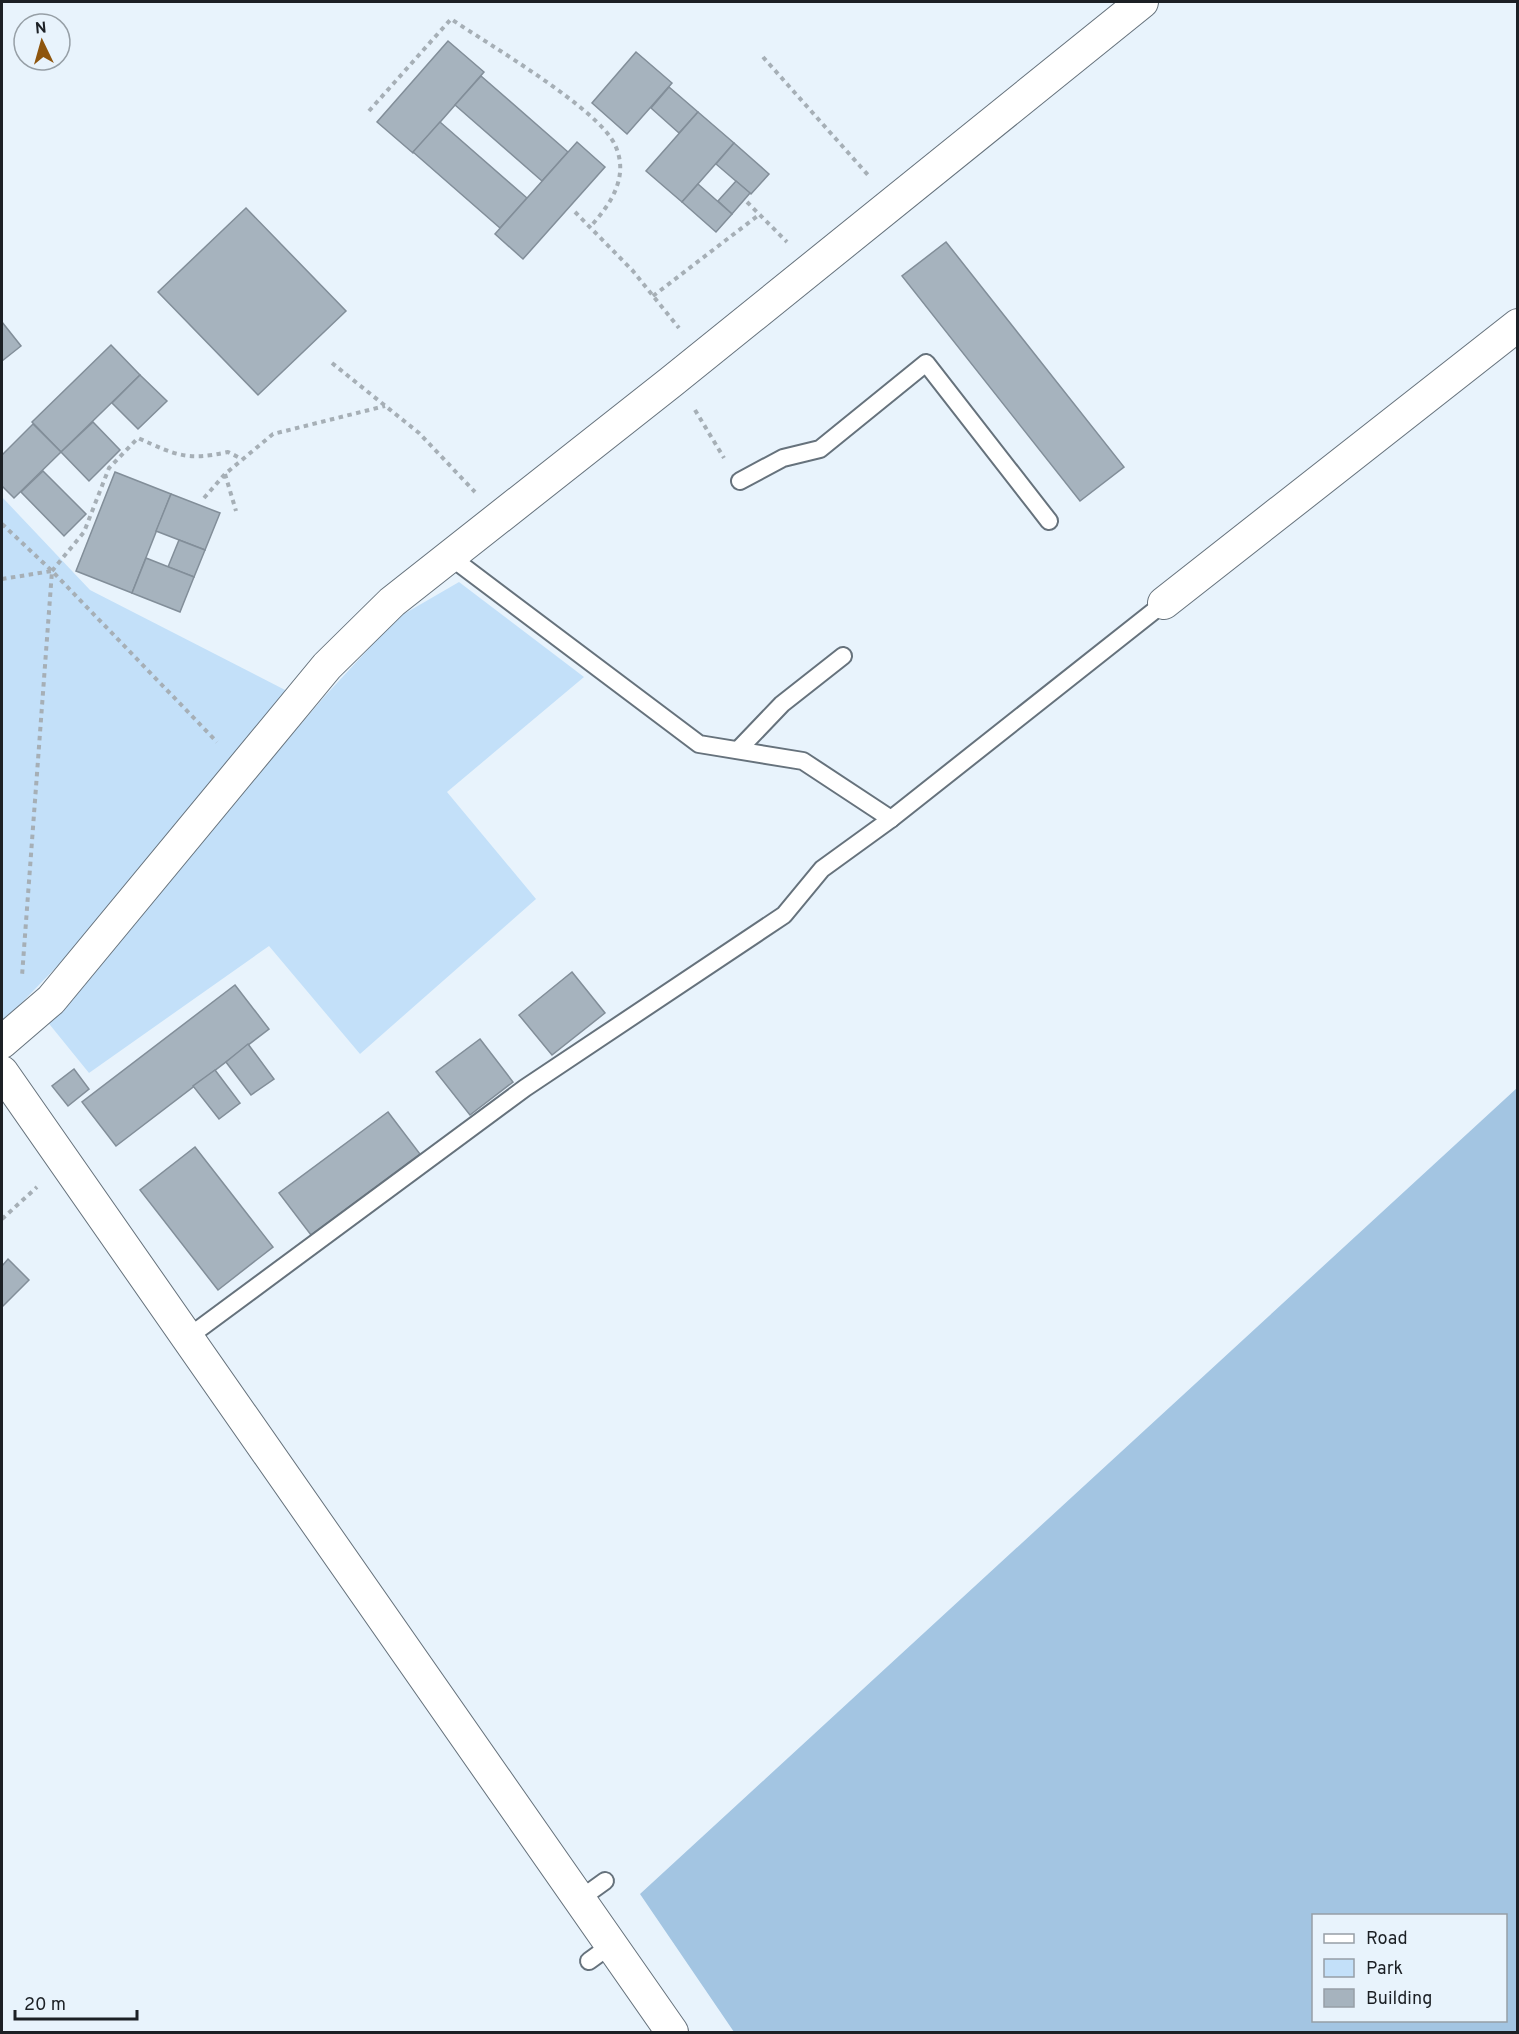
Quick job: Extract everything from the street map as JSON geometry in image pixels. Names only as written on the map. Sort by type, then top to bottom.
[{"type":"street","points":[[10,1035],[51,1000],[327,666],[392,602],[452,558],[1142,2]]},
{"type":"street","points":[[1164,603],[1518,325]]},
{"type":"street","points":[[4,1080],[64,1162],[579,1899],[600,1952],[672,2032]]},
{"type":"lane","points":[[740,481],[783,458],[820,449],[927,363],[1049,521]]},
{"type":"lane","points":[[452,558],[699,744],[803,761],[891,819]]},
{"type":"lane","points":[[187,1338],[525,1088],[784,915],[822,870],[891,819],[1164,603]]},
{"type":"lane","points":[[738,750],[782,704],[843,656]]},
{"type":"lane","points":[[579,1899],[605,1881]]},
{"type":"path","points":[[369,111],[451,19],[551,85],[607,132],[616,146],[620,163],[619,181],[616,195],[590,227]]},
{"type":"path","points":[[763,57],[852,155],[891,204]]},
{"type":"path","points":[[747,202],[812,269]]},
{"type":"path","points":[[575,212],[633,271],[702,357]]},
{"type":"path","points":[[653,296],[759,214]]},
{"type":"path","points":[[332,363],[419,433],[499,519]]},
{"type":"path","points":[[204,498],[225,474],[273,434],[386,406]]},
{"type":"path","points":[[699,419],[740,481]]},
{"type":"path","points":[[10,1035],[51,571],[84,532],[109,468],[138,438],[181,457],[202,458],[228,452],[242,459]]},
{"type":"path","points":[[225,474],[236,511]]},
{"type":"path","points":[[2,524],[51,571],[242,768]]},
{"type":"path","points":[[2,579],[51,571]]},
{"type":"path","points":[[2,1219],[64,1162]]},
{"type":"green space","points":[[2,497],[90,590],[291,693],[69,954],[2,1023]]},
{"type":"green space","points":[[459,582],[584,677],[447,792],[536,899],[360,1054],[269,946],[89,1073],[46,1020],[325,696],[397,618]]},
{"type":"shaded area","points":[[1517,1088],[1517,2032],[734,2032],[640,1894]]},
{"type":"building","points":[[448,41],[484,72],[413,153],[377,122]]},
{"type":"building","points":[[636,52],[672,83],[627,134],[592,103]]},
{"type":"building","points":[[481,76],[568,152],[542,181],[455,105]]},
{"type":"building","points":[[669,87],[698,112],[679,133],[651,108]]},
{"type":"building","points":[[698,112],[734,143],[682,202],[646,171]]},
{"type":"building","points":[[440,122],[527,198],[500,228],[413,152]]},
{"type":"building","points":[[577,142],[605,167],[523,259],[495,234]]},
{"type":"building","points":[[734,143],[769,174],[751,194],[716,164]]},
{"type":"building","points":[[736,181],[750,193],[732,214],[718,201]]},
{"type":"building","points":[[698,184],[732,214],[716,232],[682,202]]},
{"type":"building","points":[[246,208],[346,311],[258,395],[158,292]]},
{"type":"building","points":[[946,242],[1124,467],[1080,501],[902,276]]},
{"type":"building","points":[[2,322],[21,346],[2,361]]},
{"type":"building","points":[[111,345],[140,375],[61,452],[32,422]]},
{"type":"building","points":[[140,375],[167,401],[138,429],[112,403]]},
{"type":"building","points":[[93,422],[120,450],[89,481],[61,452]]},
{"type":"building","points":[[33,424],[61,452],[14,498],[2,486],[2,455]]},
{"type":"building","points":[[43,471],[86,514],[64,536],[21,492]]},
{"type":"building","points":[[115,472],[171,494],[132,593],[76,571]]},
{"type":"building","points":[[171,494],[220,513],[205,550],[156,531]]},
{"type":"building","points":[[179,540],[205,550],[194,577],[168,567]]},
{"type":"building","points":[[146,558],[194,577],[180,612],[132,593]]},
{"type":"building","points":[[572,972],[605,1013],[552,1055],[519,1015]]},
{"type":"building","points":[[235,985],[269,1029],[116,1146],[82,1102]]},
{"type":"building","points":[[480,1039],[513,1082],[470,1115],[436,1072]]},
{"type":"building","points":[[248,1044],[274,1079],[251,1095],[226,1062]]},
{"type":"building","points":[[74,1069],[89,1089],[68,1106],[52,1086]]},
{"type":"building","points":[[215,1070],[240,1103],[219,1119],[193,1086]]},
{"type":"building","points":[[388,1112],[420,1154],[311,1235],[279,1193]]},
{"type":"building","points":[[195,1147],[273,1247],[218,1290],[140,1190]]},
{"type":"building","points":[[8,1259],[29,1280],[2,1307],[2,1266]]}]
